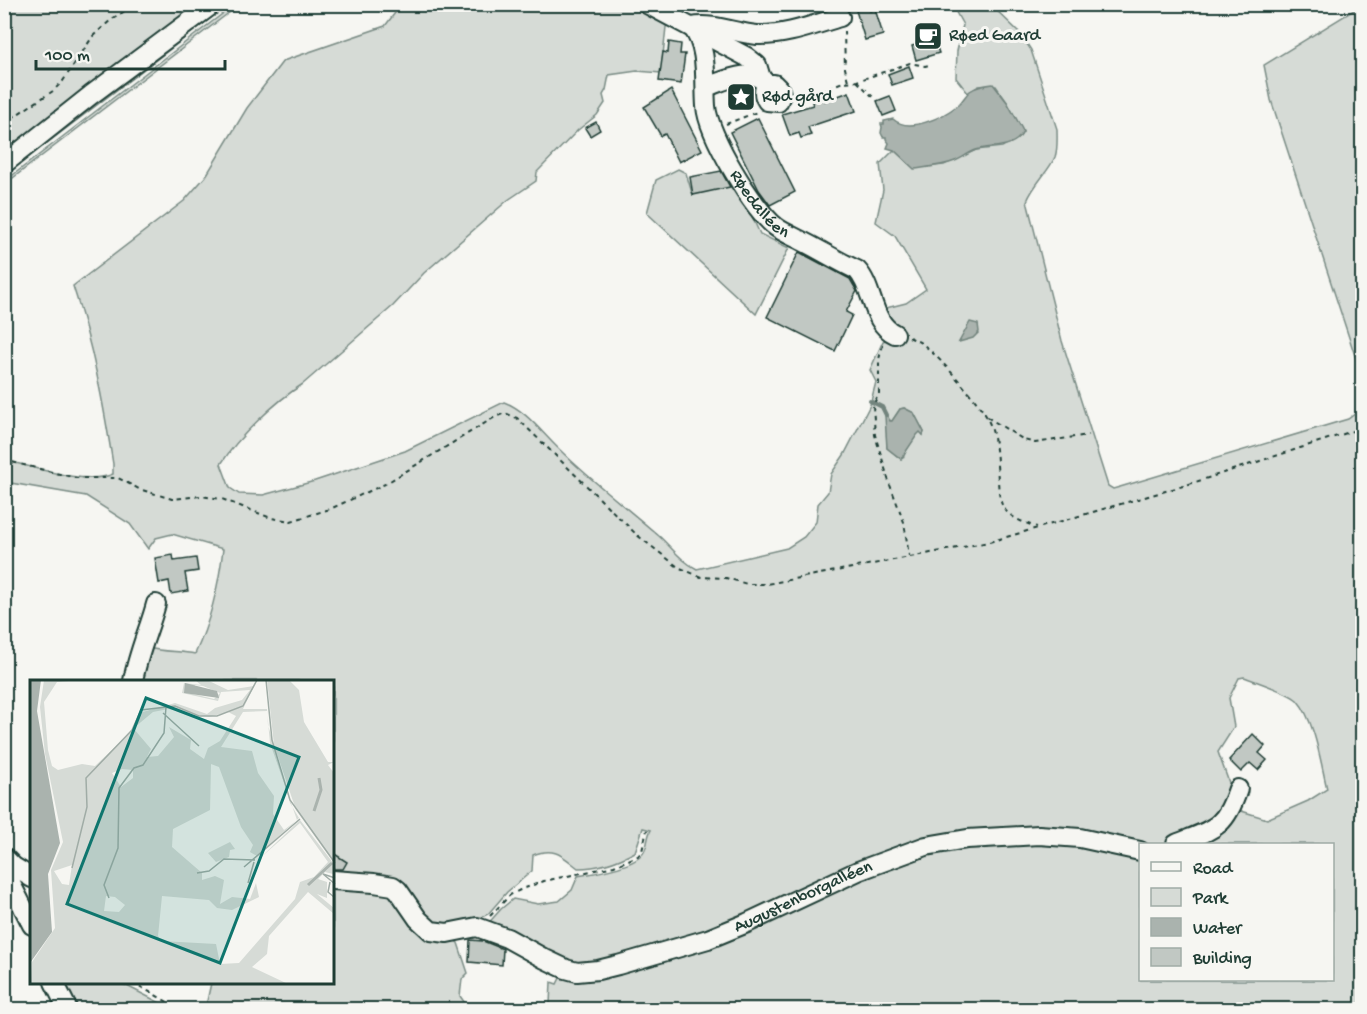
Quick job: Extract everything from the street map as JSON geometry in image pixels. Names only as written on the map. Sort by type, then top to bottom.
[{"type":"street","points":[[4,164],[91,95],[213,4]]},
{"type":"street","points":[[647,4],[697,26],[747,57],[757,65],[765,88]]},
{"type":"street","points":[[697,26],[755,35],[773,35],[840,17]]},
{"type":"street","points":[[697,26],[727,20]]},
{"type":"street","name":"Røedalléen","points":[[697,26],[701,43],[707,112],[717,141],[749,194],[776,227],[857,270],[861,274],[882,324],[891,332]]},
{"type":"street","points":[[706,87],[752,75],[765,88]]},
{"type":"street","points":[[133,680],[143,640],[156,604]]},
{"type":"street","points":[[1178,843],[1220,823],[1232,808],[1239,789]]},
{"type":"street","name":"Augustenborgalléen","points":[[477,927],[507,938],[571,971],[598,970],[670,952],[708,939],[858,871],[926,846],[967,839],[1039,835],[1080,838],[1139,851]]},
{"type":"street","points":[[4,857],[14,867],[30,877]]},
{"type":"street","points":[[7,878],[30,886]]},
{"type":"street","points":[[7,878],[30,922]]},
{"type":"street","points":[[334,880],[393,886],[431,931],[447,933],[477,927]]},
{"type":"street","points":[[55,984],[68,1010]]},
{"type":"path","points":[[4,123],[53,91],[63,81],[93,36],[136,4]]},
{"type":"path","points":[[840,17],[845,36],[844,55],[848,81]]},
{"type":"path","points":[[788,102],[910,63],[924,66],[932,64]]},
{"type":"path","points":[[856,81],[875,99]]},
{"type":"path","points":[[713,131],[758,111],[765,88]]},
{"type":"path","points":[[909,557],[904,522],[875,435],[873,405],[879,394],[879,360],[891,332],[909,337],[927,347],[981,406],[987,417],[998,464],[998,496],[1012,517],[1038,527]]},
{"type":"path","points":[[4,460],[76,478],[118,478],[139,489],[172,499],[200,495],[222,499],[271,518],[291,521],[330,509],[385,484],[505,413],[517,418],[660,555],[690,574],[701,577],[726,578],[747,584],[767,584],[989,542],[1236,469],[1362,428]]},
{"type":"path","points":[[987,417],[1024,440],[1035,444],[1088,435]]},
{"type":"path","points":[[477,927],[515,892],[544,881],[614,866],[638,856],[642,851],[647,830]]},
{"type":"path","points":[[136,984],[182,1010]]},
{"type":"green space","points":[[4,5],[206,5],[5,159]]},
{"type":"green space","points":[[220,5],[228,5],[5,175],[5,169]]},
{"type":"green space","points":[[234,5],[239,5],[5,184],[5,181]]},
{"type":"green space","points":[[401,5],[636,5],[670,22],[666,27],[661,73],[637,71],[609,75],[603,95],[605,103],[597,115],[578,130],[537,172],[536,181],[508,200],[424,273],[393,306],[270,410],[247,431],[221,464],[230,488],[239,494],[263,495],[315,481],[405,451],[504,402],[527,416],[583,472],[659,536],[681,558],[697,569],[787,548],[804,537],[816,522],[818,504],[828,492],[831,474],[844,455],[870,405],[876,382],[870,370],[883,341],[892,337],[895,331],[886,308],[906,303],[926,289],[895,236],[876,222],[883,190],[880,164],[894,150],[914,168],[944,165],[976,150],[1002,147],[1020,137],[1023,132],[996,86],[979,86],[968,93],[956,78],[957,51],[963,25],[952,5],[991,5],[1020,33],[1031,50],[1057,129],[1055,157],[1027,201],[1062,341],[1108,486],[1113,489],[1348,419],[1360,410],[1362,405],[1362,1009],[547,1009],[550,1005],[551,982],[557,984],[563,972],[594,973],[673,953],[750,925],[892,859],[942,845],[1008,837],[1074,839],[1139,852],[1139,981],[1334,981],[1334,843],[1184,843],[1224,822],[1235,809],[1267,819],[1308,801],[1327,789],[1313,730],[1297,700],[1244,677],[1239,678],[1229,698],[1234,727],[1218,752],[1232,791],[1230,807],[1220,820],[1183,840],[1175,843],[1139,843],[1139,848],[1137,848],[1075,835],[1018,832],[934,841],[878,858],[764,913],[702,938],[613,965],[582,970],[566,967],[514,938],[485,927],[513,899],[538,904],[559,901],[572,890],[578,876],[633,862],[644,852],[651,830],[643,828],[635,852],[600,866],[578,868],[562,856],[552,852],[533,855],[532,871],[507,892],[488,914],[471,923],[441,930],[427,925],[397,886],[347,880],[334,874],[334,680],[135,680],[138,662],[146,640],[149,648],[195,654],[213,603],[223,549],[172,534],[156,538],[148,549],[130,524],[86,496],[5,482],[4,460],[74,477],[102,477],[113,474],[97,374],[73,286],[184,201],[206,176],[247,108],[283,61],[385,26]],"holes":[[[904,408],[914,413],[924,432],[923,435],[920,431],[917,434],[901,459],[887,448],[886,415],[892,421],[900,409]]]},
{"type":"green space","points":[[1362,5],[1362,377],[1271,100],[1264,65]]},
{"type":"green space","points":[[678,169],[686,173],[692,193],[737,184],[760,234],[789,248],[756,314],[647,213],[656,180]]},
{"type":"green space","points":[[334,882],[377,885],[458,943],[468,973],[462,979],[460,996],[469,1009],[205,1010],[211,984],[334,984]]},
{"type":"green space","points":[[58,984],[123,984],[172,1009],[73,1009]]},
{"type":"water","points":[[993,84],[1007,102],[1022,129],[1023,132],[1014,142],[976,150],[945,164],[914,169],[894,150],[887,148],[889,143],[881,133],[881,124],[884,124],[884,121],[893,119],[908,125],[935,119],[952,110],[973,89]]},
{"type":"water","points":[[970,322],[978,324],[979,332],[973,338],[959,342]]},
{"type":"water","points":[[904,408],[914,413],[924,432],[923,435],[920,432],[917,435],[901,459],[887,448],[885,416],[887,415],[892,421],[900,409]]},
{"type":"building","points":[[854,4],[869,4],[870,11],[875,9],[883,35],[865,40]]},
{"type":"building","points":[[934,39],[939,53],[916,60],[912,46]]},
{"type":"building","points":[[669,42],[681,44],[680,54],[685,54],[681,84],[659,81],[663,52],[668,53]]},
{"type":"building","points":[[909,66],[913,78],[892,85],[888,74]]},
{"type":"building","points":[[671,90],[702,150],[679,162],[665,134],[661,136],[644,107]]},
{"type":"building","points":[[849,92],[856,111],[808,127],[811,135],[801,138],[799,133],[790,136],[782,114],[813,105],[811,99],[821,95],[824,101]]},
{"type":"building","points":[[890,96],[896,111],[883,116],[877,101]]},
{"type":"building","points":[[758,118],[795,192],[770,205],[759,190],[730,132]]},
{"type":"building","points":[[596,122],[600,130],[590,136],[585,128]]},
{"type":"building","points":[[721,171],[730,187],[693,195],[690,177]]},
{"type":"building","points":[[799,252],[850,279],[857,291],[846,312],[852,315],[835,351],[767,317]]},
{"type":"building","points":[[173,555],[174,561],[196,558],[198,571],[185,573],[188,591],[171,594],[169,581],[159,583],[155,558]]},
{"type":"building","points":[[1253,734],[1265,746],[1259,753],[1267,760],[1258,770],[1250,763],[1241,772],[1229,760]]},
{"type":"building","points":[[334,854],[347,862],[343,869],[334,869]]},
{"type":"building","points":[[470,940],[483,941],[503,949],[502,965],[469,962]]},
{"type":"waterway","points":[[870,401],[882,407],[886,415]]},
{"type":"place","name":"Røed Gaard","points":[[928,36]]},
{"type":"place","name":"Rød gård","points":[[741,97]]}]
